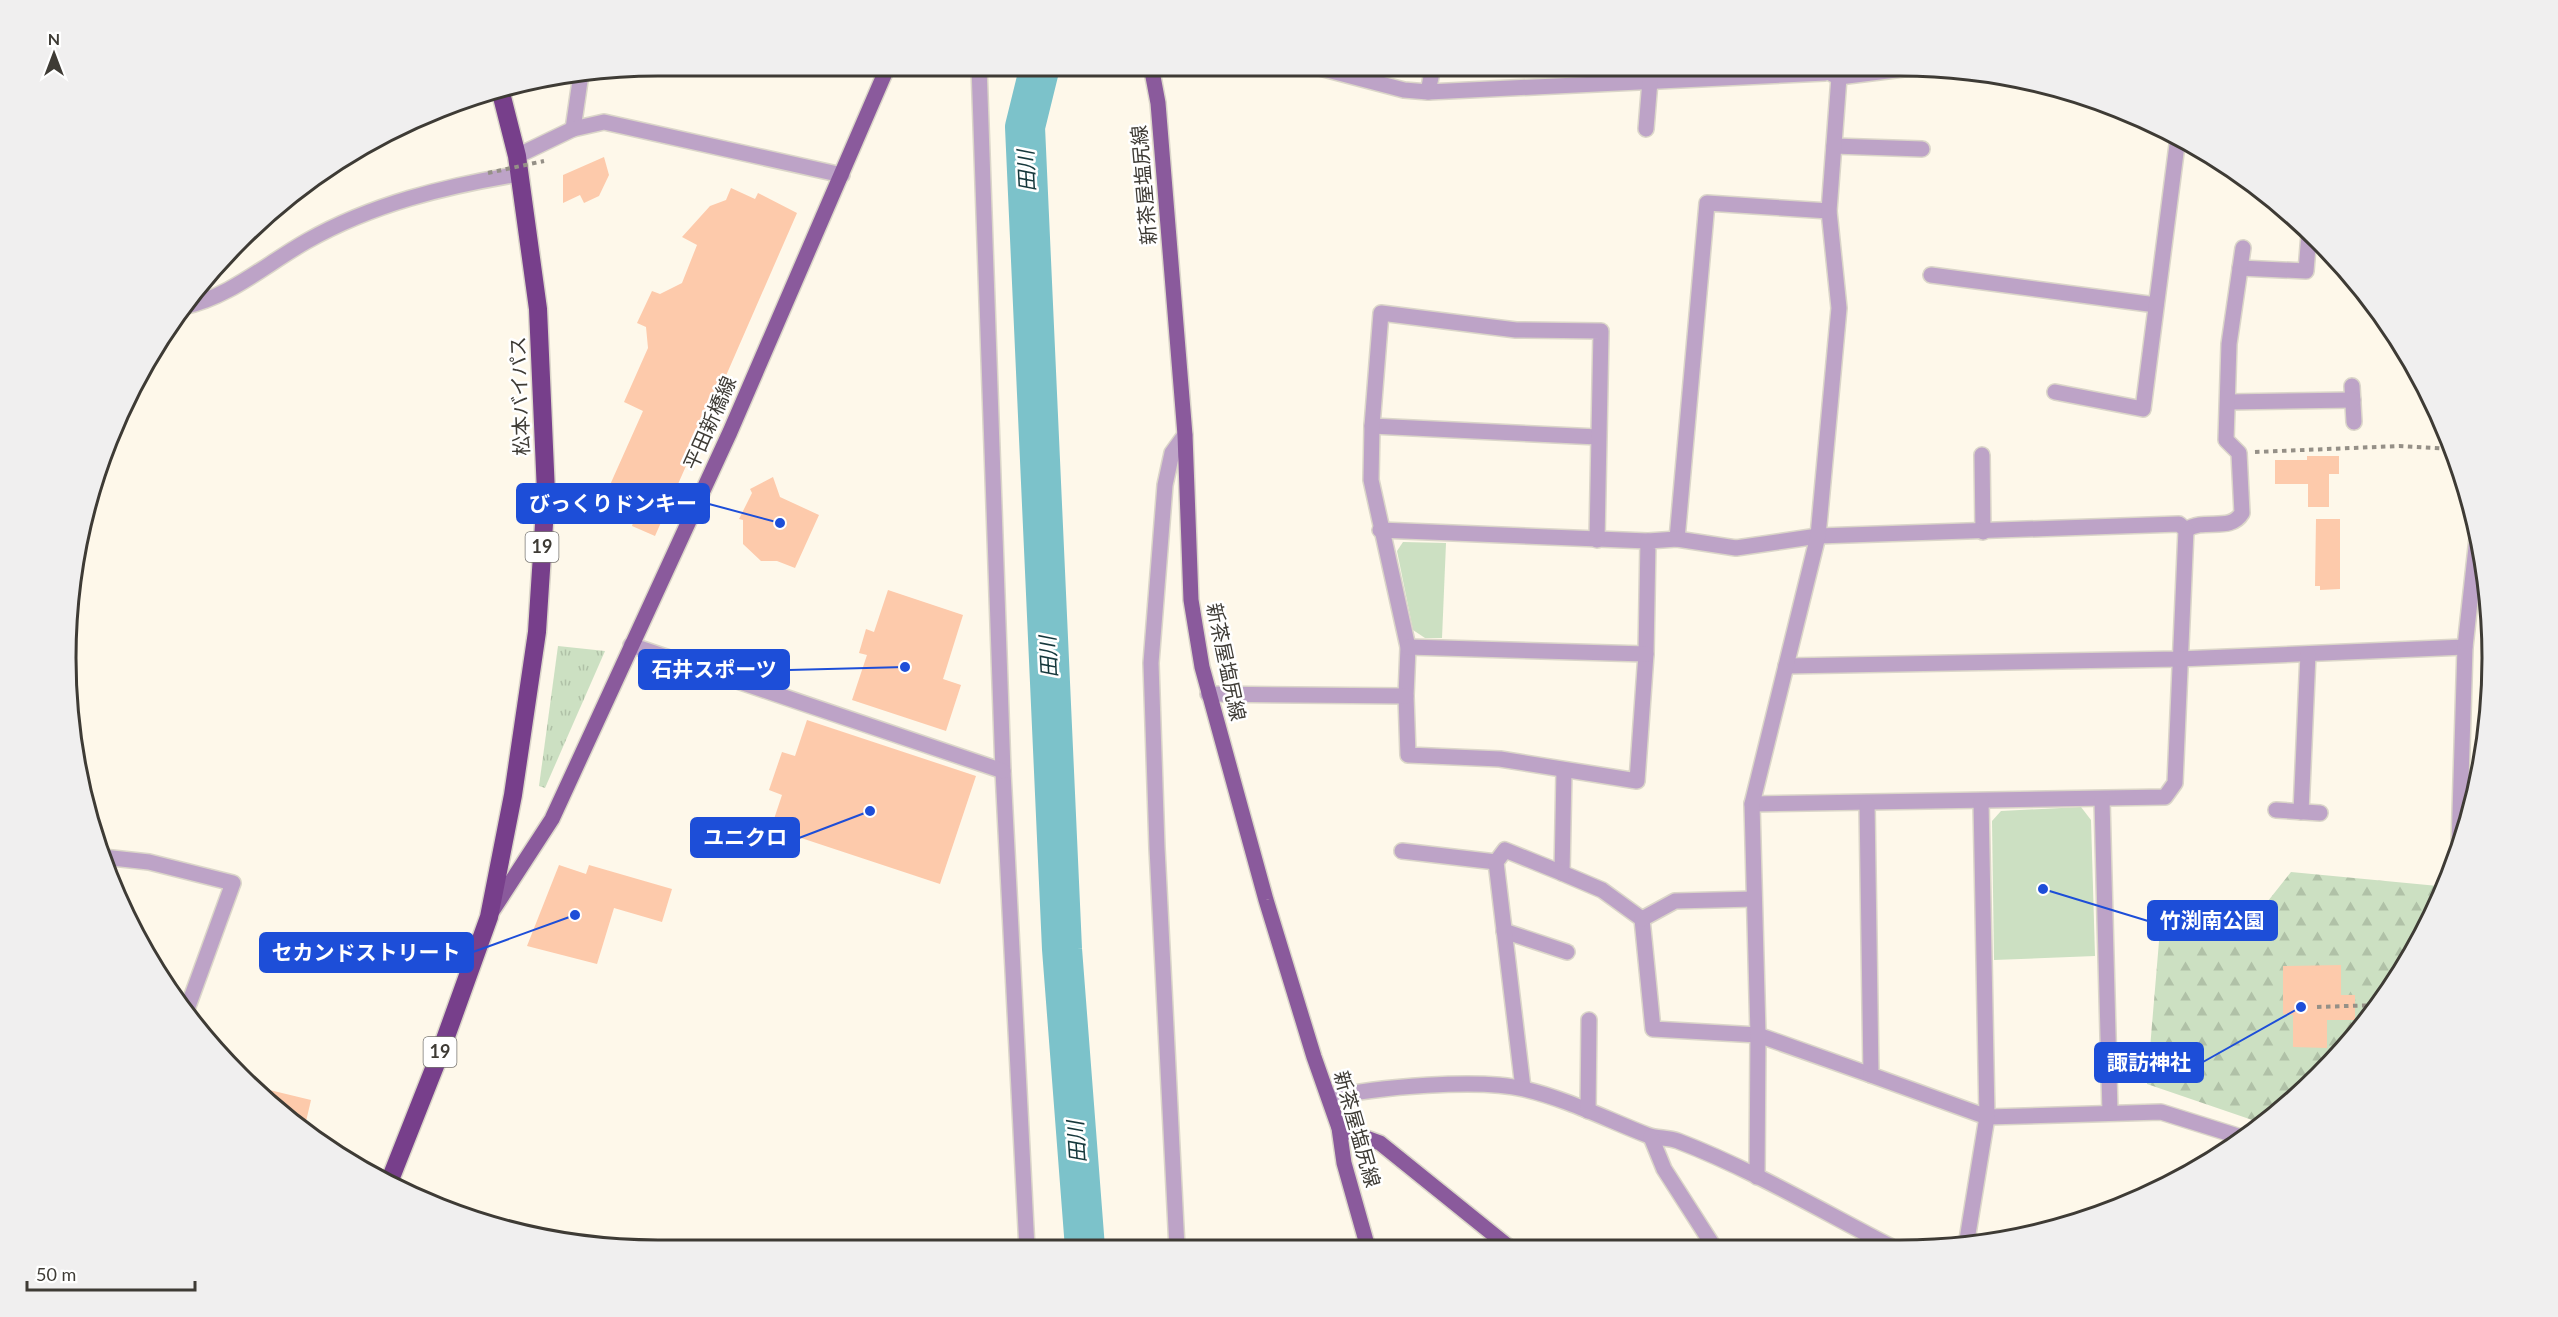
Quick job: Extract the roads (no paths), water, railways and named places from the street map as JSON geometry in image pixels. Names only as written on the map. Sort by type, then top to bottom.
[{"type":"highway","name":"松本バイパス","points":[[489,917],[513,795],[537,632],[546,494],[538,309],[518,165],[502,98]]},
{"type":"highway","name":"19","points":[[392,1175],[439,1056],[489,917]]},
{"type":"main road","name":"平田新橋線","points":[[489,917],[552,819],[734,421],[884,76]]},
{"type":"main road","name":"新茶屋塩尻線","points":[[1153,76],[1158,103],[1185,435],[1191,600],[1209,694],[1269,911],[1314,1057],[1339,1128],[1344,1164],[1366,1240]]},
{"type":"main road","points":[[1339,1128],[1380,1143],[1500,1240]]},
{"type":"street","points":[[979,76],[1004,771],[1027,1240]]},
{"type":"street","points":[[1350,76],[1404,90],[1428,92],[1595,76]]},
{"type":"street","points":[[1428,92],[1431,76]]},
{"type":"street","points":[[1612,76],[1650,81],[1750,76]]},
{"type":"street","points":[[1757,1177],[1758,1035],[1752,804],[1818,536],[1839,308],[1829,211],[1834,146],[1830,76]]},
{"type":"street","points":[[1646,129],[1650,81]]},
{"type":"street","points":[[573,129],[580,82]]},
{"type":"street","points":[[197,304],[233,288],[308,240],[392,202],[518,165],[573,129],[604,122],[842,175]]},
{"type":"street","points":[[1834,146],[1922,149]]},
{"type":"street","points":[[2055,392],[2143,408],[2177,147]]},
{"type":"street","points":[[1677,539],[1707,203],[1829,211]]},
{"type":"street","points":[[2240,268],[2306,271],[2308,244]]},
{"type":"street","points":[[2186,531],[2196,524],[2230,524],[2238,520],[2242,513],[2240,453],[2226,440],[2229,344],[2243,248]]},
{"type":"street","points":[[1931,275],[2156,305]]},
{"type":"street","points":[[1597,540],[1600,331],[1516,330],[1381,314],[1372,426],[1371,480],[1380,531],[1408,647],[1406,696],[1408,755],[1500,759],[1637,781],[1646,654],[1648,541]]},
{"type":"street","points":[[2228,402],[2352,393],[2354,422]]},
{"type":"street","points":[[1372,426],[1598,436]]},
{"type":"street","points":[[1177,1240],[1157,849],[1151,663],[1164,485],[1172,453],[1185,435]]},
{"type":"street","points":[[1982,454],[1983,532]]},
{"type":"street","points":[[1380,531],[1597,540],[1677,539],[1736,548],[1818,536],[2180,524],[2186,531],[2175,783],[2165,797],[1867,804],[1752,804]]},
{"type":"street","points":[[2460,816],[2465,647],[2474,566]]},
{"type":"street","points":[[631,645],[1004,771]]},
{"type":"street","points":[[1408,647],[1646,654]]},
{"type":"street","points":[[1786,666],[2180,659],[2465,647]]},
{"type":"street","points":[[2301,812],[2308,654]]},
{"type":"street","points":[[1209,694],[1406,696]]},
{"type":"street","points":[[1562,873],[1564,771]]},
{"type":"street","points":[[2102,800],[2110,1113]]},
{"type":"street","points":[[1968,1237],[1987,1117],[1981,801]]},
{"type":"street","points":[[1867,804],[1871,1075]]},
{"type":"street","points":[[2277,810],[2320,813]]},
{"type":"street","points":[[1523,1088],[1496,862],[1505,850],[1602,890],[1642,919],[1653,1029],[1758,1035],[1987,1117],[2161,1112],[2233,1135]]},
{"type":"street","points":[[1402,851],[1496,862]]},
{"type":"street","points":[[112,858],[149,862],[233,883],[189,1002]]},
{"type":"street","points":[[1586,883],[1625,891]]},
{"type":"street","points":[[1642,919],[1676,901],[1754,899]]},
{"type":"street","points":[[1504,931],[1567,952]]},
{"type":"street","points":[[1588,1111],[1589,1020]]},
{"type":"street","points":[[1329,1098],[1355,1092],[1430,1086],[1503,1085],[1523,1088],[1651,1137],[1676,1140],[1757,1177],[1878,1240]]},
{"type":"street","points":[[1651,1137],[1664,1169],[1710,1240]]},
{"type":"waterway","name":"田川","points":[[1038,76],[1025,127],[1062,949],[1084,1240]]},
{"type":"place","name":"びっくりドンキー","points":[[780,523]]},
{"type":"place","name":"石井スポーツ","points":[[905,667]]},
{"type":"place","name":"ユニクロ","points":[[870,811]]},
{"type":"place","name":"竹渕南公園","points":[[2043,889]]},
{"type":"place","name":"セカンドストリート","points":[[575,915]]},
{"type":"place","name":"諏訪神社","points":[[2301,1007]]}]
